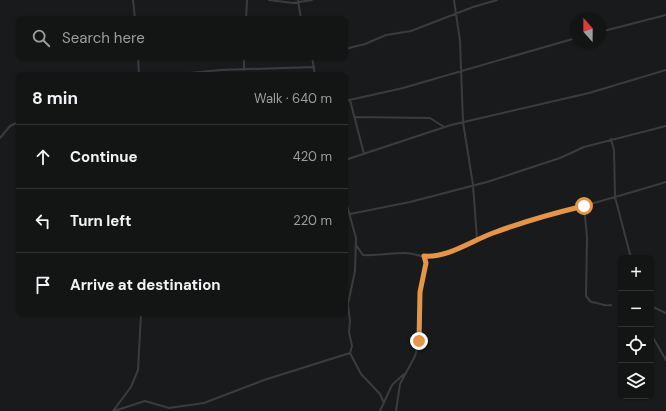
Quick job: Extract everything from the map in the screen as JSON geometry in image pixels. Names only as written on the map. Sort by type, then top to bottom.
[{"type":"street","points":[[133,0],[134,16]]},
{"type":"street","points":[[246,16],[247,0]]},
{"type":"street","points":[[270,0],[312,0]]},
{"type":"street","points":[[454,0],[458,13],[464,122],[473,185],[478,239]]},
{"type":"street","points":[[348,48],[365,44],[386,35],[411,31],[497,0]]},
{"type":"street","points":[[298,1],[300,16]]},
{"type":"street","points":[[606,30],[666,15]]},
{"type":"street","points":[[364,154],[350,100],[403,88],[570,40]]},
{"type":"street","points":[[138,60],[140,72]]},
{"type":"street","points":[[244,60],[244,70]]},
{"type":"street","points":[[313,60],[315,72]]},
{"type":"street","points":[[186,72],[314,67]]},
{"type":"street","points":[[348,159],[444,127],[511,113],[589,93],[666,70]]},
{"type":"street","points":[[355,117],[430,118],[444,127]]},
{"type":"street","points":[[0,138],[10,126],[16,123]]},
{"type":"street","points":[[350,214],[410,202],[473,185],[560,158],[584,147],[666,126]]},
{"type":"street","points":[[611,139],[614,150],[615,197],[630,255]]},
{"type":"street","points":[[356,245],[363,255],[378,256],[406,253],[424,256],[449,252],[478,239],[550,214],[584,206],[666,182]]},
{"type":"street","points":[[584,206],[587,237],[585,282],[586,296],[591,302],[597,302],[605,306],[611,305]]},
{"type":"street","points":[[348,208],[355,232],[356,245],[355,271],[348,304],[350,321],[349,332],[352,346],[350,353],[361,374],[380,394],[384,403]]},
{"type":"street","points":[[396,411],[400,384],[415,356],[419,341],[420,292],[426,263],[424,256]]},
{"type":"street","points":[[654,307],[666,313]]},
{"type":"street","points":[[113,411],[131,387],[138,370],[141,316]]},
{"type":"street","points":[[654,339],[666,360]]},
{"type":"street","points":[[113,411],[145,401],[169,408],[204,403],[264,380],[350,353]]},
{"type":"street","points":[[380,411],[392,385],[397,378],[405,373]]},
{"type":"route","points":[[419,341],[418,320],[420,292],[426,263],[424,256],[429,257],[449,252],[501,230],[524,224],[550,214],[584,206]]}]
